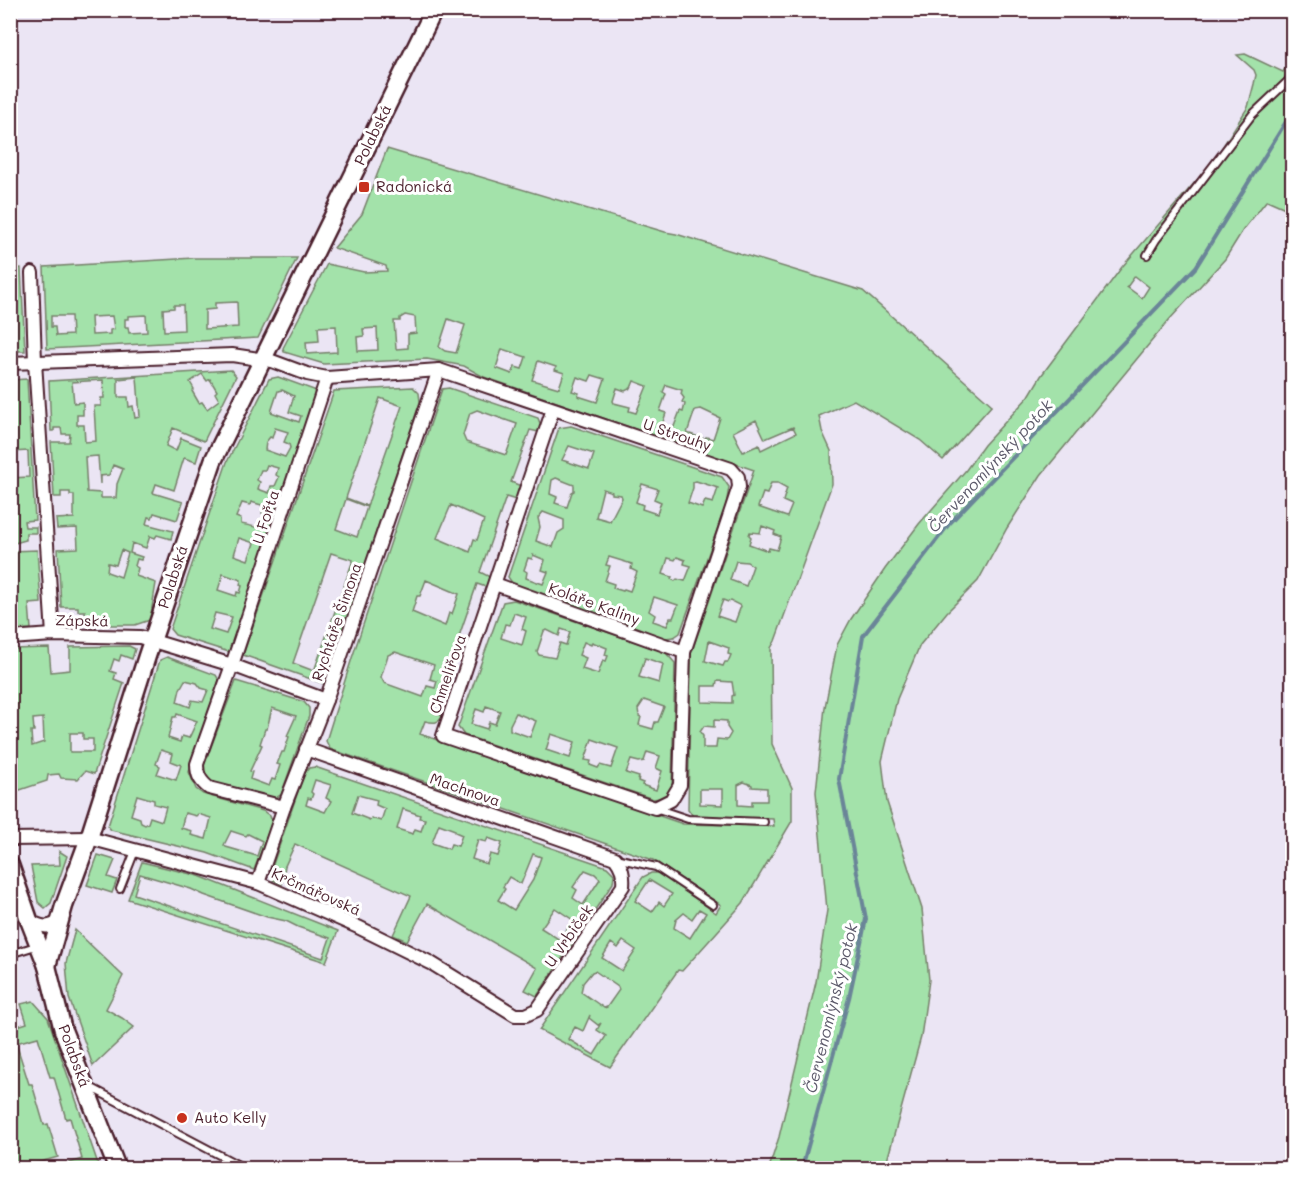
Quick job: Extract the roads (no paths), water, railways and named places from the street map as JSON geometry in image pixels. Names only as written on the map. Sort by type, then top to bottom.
[{"type":"street","name":"Polabská","points":[[117,1168],[63,1030],[47,966],[152,640],[213,461],[434,10]]},
{"type":"street","points":[[32,273],[35,362],[53,635]]},
{"type":"street","points":[[10,363],[232,355],[263,360]]},
{"type":"street","name":"U Strouhy","points":[[263,360],[272,361],[306,374],[327,378],[439,370],[731,469],[738,477],[739,487],[684,652],[680,785],[671,800],[655,808]]},
{"type":"street","name":"Rychtáře Šimona","points":[[258,883],[284,807],[326,700],[439,370]]},
{"type":"street","name":"U Fořta","points":[[232,665],[327,378]]},
{"type":"street","name":"Chmelířova","points":[[553,409],[443,736],[655,808]]},
{"type":"street","name":"Koláře Kaliny","points":[[495,584],[684,652]]},
{"type":"street","name":"Zápská","points":[[10,638],[53,635],[140,637],[232,665],[326,700]]},
{"type":"street","points":[[232,665],[197,764],[197,773],[202,783],[209,788],[284,807]]},
{"type":"street","name":"Machnova","points":[[306,749],[615,858]]},
{"type":"street","name":"Krčmářovská","points":[[10,839],[89,838],[258,883],[358,927],[431,963],[514,1015]]},
{"type":"street","name":"U Vrbiček","points":[[514,1015],[526,1016],[537,1010],[622,886],[624,876],[615,858]]},
{"type":"street","points":[[10,865],[47,966]]},
{"type":"street","points":[[29,921],[41,927],[52,926],[60,920]]},
{"type":"lane","points":[[1147,255],[1251,115],[1293,74]]},
{"type":"lane","points":[[655,808],[688,819],[764,822]]},
{"type":"lane","points":[[120,889],[136,850]]},
{"type":"lane","points":[[615,858],[656,867],[713,905]]},
{"type":"lane","points":[[10,954],[39,945]]},
{"type":"lane","points":[[84,1083],[244,1168]]},
{"type":"waterway","name":"Červenomlýnský potok","points":[[802,1168],[849,998],[866,919],[839,779],[863,636],[949,524],[1196,267],[1292,112]]},
{"type":"place","name":"Radonická","points":[[364,187]]},
{"type":"place","name":"Auto Kelly","points":[[182,1118]]}]
